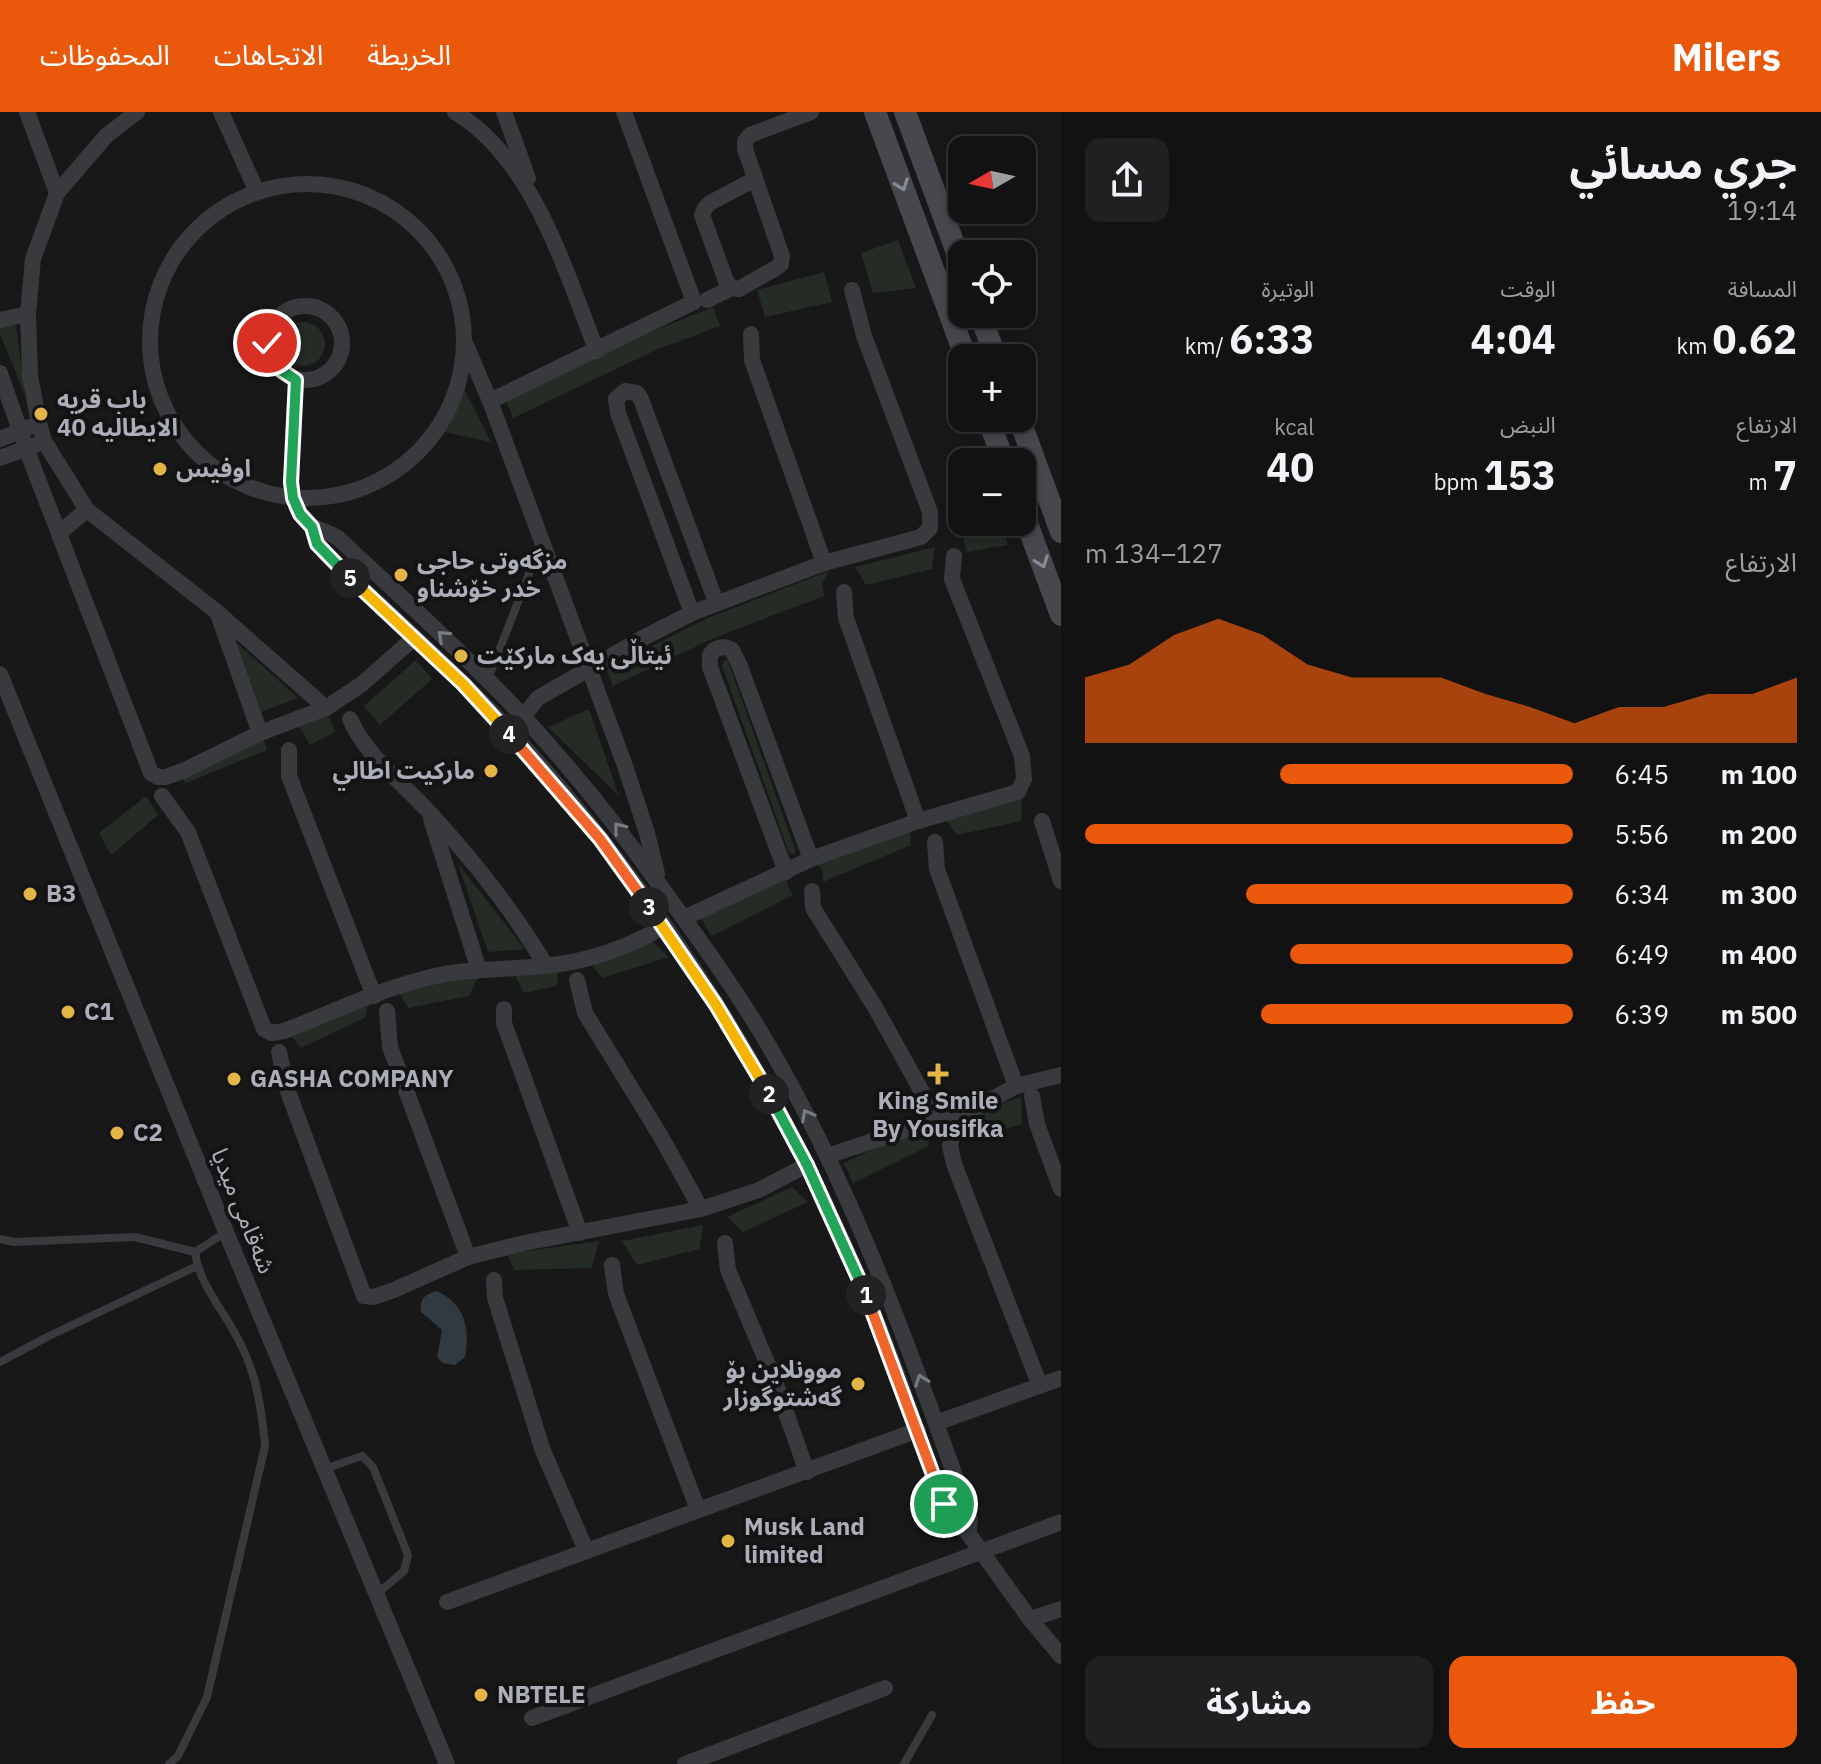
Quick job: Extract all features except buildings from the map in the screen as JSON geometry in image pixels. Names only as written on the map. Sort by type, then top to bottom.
[{"type":"street","points":[[27,112],[57,193]]},
{"type":"street","points":[[137,112],[106,136],[57,193],[33,259],[28,314],[30,376],[44,441],[87,510],[217,612],[326,708]]},
{"type":"street","points":[[221,112],[257,192]]},
{"type":"street","points":[[455,112],[469,120],[508,158],[541,215]]},
{"type":"street","points":[[504,112],[541,215],[597,351]]},
{"type":"street","points":[[490,401],[694,302],[624,112]]},
{"type":"street","points":[[707,300],[732,288],[739,289],[781,264],[782,256],[745,149],[745,141],[750,135],[811,112]]},
{"type":"street","points":[[875,112],[948,292]]},
{"type":"street","points":[[905,112],[952,240]]},
{"type":"street","points":[[732,288],[726,281],[702,215],[710,203],[755,179]]},
{"type":"street","points":[[296,184],[335,186],[373,198],[406,219],[433,248],[448,273],[459,301],[464,340],[459,382],[452,403],[429,440],[414,457],[378,482],[326,497],[293,498],[247,486],[206,462],[170,416],[156,383],[151,359],[153,312],[169,267],[189,238],[215,213],[257,192],[296,184]]},
{"type":"street","points":[[510,734],[538,698],[692,613],[824,563],[921,537],[930,528],[930,512],[864,336],[852,290]]},
{"type":"street","points":[[296,306],[308,306],[330,315],[338,325],[342,349],[330,371],[308,381],[296,380],[275,366],[267,343],[275,320],[296,306]]},
{"type":"street","points":[[0,320],[28,314]]},
{"type":"street","points":[[963,344],[963,337],[981,328]]},
{"type":"street","points":[[751,334],[752,360],[824,563]]},
{"type":"street","points":[[464,340],[490,401],[624,763],[647,833],[659,884]]},
{"type":"street","points":[[0,373],[151,773],[166,777],[260,733],[326,708],[362,684],[414,638]]},
{"type":"street","points":[[296,380],[291,482],[293,498],[300,514],[312,527],[317,544],[463,684],[510,734],[600,839],[664,926],[762,1081],[807,1165],[862,1285],[951,1518],[968,1533],[1030,1619],[1061,1656]]},
{"type":"street","points":[[692,613],[618,413],[616,399],[625,391],[637,393],[641,399],[716,602]]},
{"type":"street","points":[[0,439],[39,423]]},
{"type":"street","points":[[1024,432],[1061,532]]},
{"type":"street","points":[[0,458],[44,441]]},
{"type":"street","points":[[59,533],[87,510]]},
{"type":"street","points":[[312,527],[338,538],[523,717],[625,836],[743,1002],[827,1156],[881,1276],[967,1509],[970,1521],[968,1533]]},
{"type":"street","points":[[1032,536],[1061,615]]},
{"type":"street","points":[[684,918],[811,859],[918,821],[1018,792],[1024,779],[1022,756],[952,579],[954,556]]},
{"type":"street","points":[[844,592],[846,618],[918,821]]},
{"type":"street","points":[[217,612],[260,733]]},
{"type":"street","points":[[786,872],[710,667],[710,655],[717,649],[729,648],[736,655],[811,859]]},
{"type":"street","name":"شەقامی میدیا","points":[[0,674],[226,1232],[447,1764]]},
{"type":"street","points":[[350,719],[359,739],[480,870],[546,966]]},
{"type":"street","points":[[289,750],[289,776],[374,996]]},
{"type":"street","points":[[162,796],[188,832],[264,1029],[272,1033],[428,978],[479,970],[546,966],[597,955],[664,926]]},
{"type":"street","points":[[428,811],[479,970]]},
{"type":"street","points":[[1042,821],[1061,881]]},
{"type":"street","points":[[935,842],[937,869],[1016,1086]]},
{"type":"street","points":[[812,891],[813,908],[875,1007],[937,1119]]},
{"type":"street","points":[[577,980],[585,1013],[660,1135],[701,1209]]},
{"type":"street","points":[[504,1009],[504,1023],[580,1233]]},
{"type":"street","points":[[387,1011],[390,1047],[468,1257]]},
{"type":"street","points":[[279,1052],[287,1089],[364,1296],[374,1297],[468,1257],[701,1209],[759,1190],[807,1165]]},
{"type":"street","points":[[762,1081],[782,1069]]},
{"type":"street","points":[[827,1156],[982,1105],[1016,1086],[1061,1075]]},
{"type":"street","points":[[1032,1096],[1037,1124],[1061,1189]]},
{"type":"street","points":[[952,1137],[950,1146],[954,1164],[1040,1386]]},
{"type":"street","points":[[725,1243],[728,1270],[774,1379],[807,1472]]},
{"type":"street","points":[[612,1265],[616,1294],[698,1510]]},
{"type":"street","points":[[862,1285],[881,1276]]},
{"type":"street","points":[[494,1280],[495,1298],[543,1451],[586,1550]]},
{"type":"street","points":[[936,1423],[1061,1378]]},
{"type":"street","points":[[447,1602],[918,1430]]},
{"type":"street","points":[[532,1718],[1061,1522]]},
{"type":"street","points":[[1030,1619],[1061,1609]]},
{"type":"street","points":[[685,1764],[885,1688]]},
{"type":"lane","points":[[488,680],[542,541]]},
{"type":"lane","points":[[0,1239],[14,1242],[135,1237],[195,1252],[226,1232]]},
{"type":"lane","points":[[169,1764],[178,1756],[207,1697],[265,1446],[262,1408],[242,1346],[204,1285],[195,1252]]},
{"type":"lane","points":[[0,1362],[197,1266]]},
{"type":"lane","points":[[324,1469],[362,1456],[373,1467],[408,1555],[408,1564],[399,1578],[377,1594]]},
{"type":"lane","points":[[904,1764],[932,1715]]},
{"type":"shaded area","points":[[898,240],[916,288],[873,293],[861,253]]},
{"type":"shaded area","points":[[824,272],[832,302],[765,317],[757,290]]},
{"type":"shaded area","points":[[713,307],[720,326],[656,350],[513,418],[506,401],[588,357]]},
{"type":"shaded area","points":[[303,322],[319,328],[325,344],[319,360],[303,366],[287,360],[281,344],[287,328]]},
{"type":"shaded area","points":[[16,325],[25,395],[0,334],[0,327]]},
{"type":"shaded area","points":[[460,381],[491,442],[440,431]]},
{"type":"shaded area","points":[[963,536],[1005,536],[1008,545],[967,552]]},
{"type":"shaded area","points":[[935,547],[932,569],[866,585],[855,567]]},
{"type":"shaded area","points":[[829,571],[822,584],[824,596],[716,637],[613,686],[606,669],[708,618]]},
{"type":"shaded area","points":[[237,643],[298,698],[261,712]]},
{"type":"shaded area","points":[[725,659],[795,855],[789,853],[722,666]]},
{"type":"shaded area","points":[[416,660],[432,679],[380,725],[364,706]]},
{"type":"shaded area","points":[[589,709],[619,796],[548,727]]},
{"type":"shaded area","points":[[327,712],[335,732],[310,745],[299,726]]},
{"type":"shaded area","points":[[262,735],[267,750],[186,783],[176,775]]},
{"type":"shaded area","points":[[146,796],[158,815],[111,855],[99,833]]},
{"type":"shaded area","points":[[1022,796],[1021,821],[957,835],[944,818]]},
{"type":"shaded area","points":[[910,825],[911,845],[823,882],[822,869],[812,861]]},
{"type":"shaded area","points":[[458,864],[525,949],[488,952]]},
{"type":"shaded area","points":[[787,873],[787,885],[793,895],[712,936],[699,916]]},
{"type":"shaded area","points":[[650,939],[669,957],[602,978],[588,960]]},
{"type":"shaded area","points":[[559,967],[556,986],[524,993],[514,973]]},
{"type":"shaded area","points":[[479,975],[469,996],[408,1008],[397,988]]},
{"type":"shaded area","points":[[369,994],[366,1017],[301,1048],[289,1033]]},
{"type":"shaded area","points":[[1021,1097],[1022,1124],[978,1137],[959,1119]]},
{"type":"shaded area","points":[[927,1123],[929,1146],[853,1183],[844,1163]]},
{"type":"shaded area","points":[[792,1187],[808,1202],[743,1232],[727,1217]]},
{"type":"shaded area","points":[[703,1225],[699,1249],[637,1265],[622,1241]]},
{"type":"shaded area","points":[[599,1241],[592,1268],[514,1270],[507,1254]]},
{"type":"shaded area","points":[[437,1291],[454,1302],[466,1327],[465,1357],[455,1365],[443,1363],[437,1357],[442,1330],[421,1312],[424,1298]]},
{"type":"place","name":"باب قريه الايطاليه 40","points":[[41,414]]},
{"type":"place","name":"اوفيس","points":[[160,469]]},
{"type":"place","name":"مزگه‌وتی حاجی خدر خۆشناو","points":[[401,575]]},
{"type":"place","name":"ئیتاڵی یەک مارکێت","points":[[461,656]]},
{"type":"place","name":"ماركيت اطالي","points":[[491,771]]},
{"type":"place","name":"B3","points":[[30,894]]},
{"type":"place","name":"C1","points":[[68,1012]]},
{"type":"place","name":"King Smile By Yousifka","points":[[938,1074]]},
{"type":"place","name":"GASHA COMPANY","points":[[234,1079]]},
{"type":"place","name":"C2","points":[[117,1133]]},
{"type":"place","name":"موونلاین بۆ گەشتوگوزار","points":[[858,1384]]},
{"type":"place","name":"Musk Land limited","points":[[728,1541]]},
{"type":"place","name":"NBTELE","points":[[481,1695]]},
{"type":"route","points":[[267,343],[275,366],[296,380],[291,490],[296,506],[312,527],[317,544],[463,684],[547,775],[600,839],[716,1005],[762,1081],[831,1214],[872,1308],[944,1504]]}]
